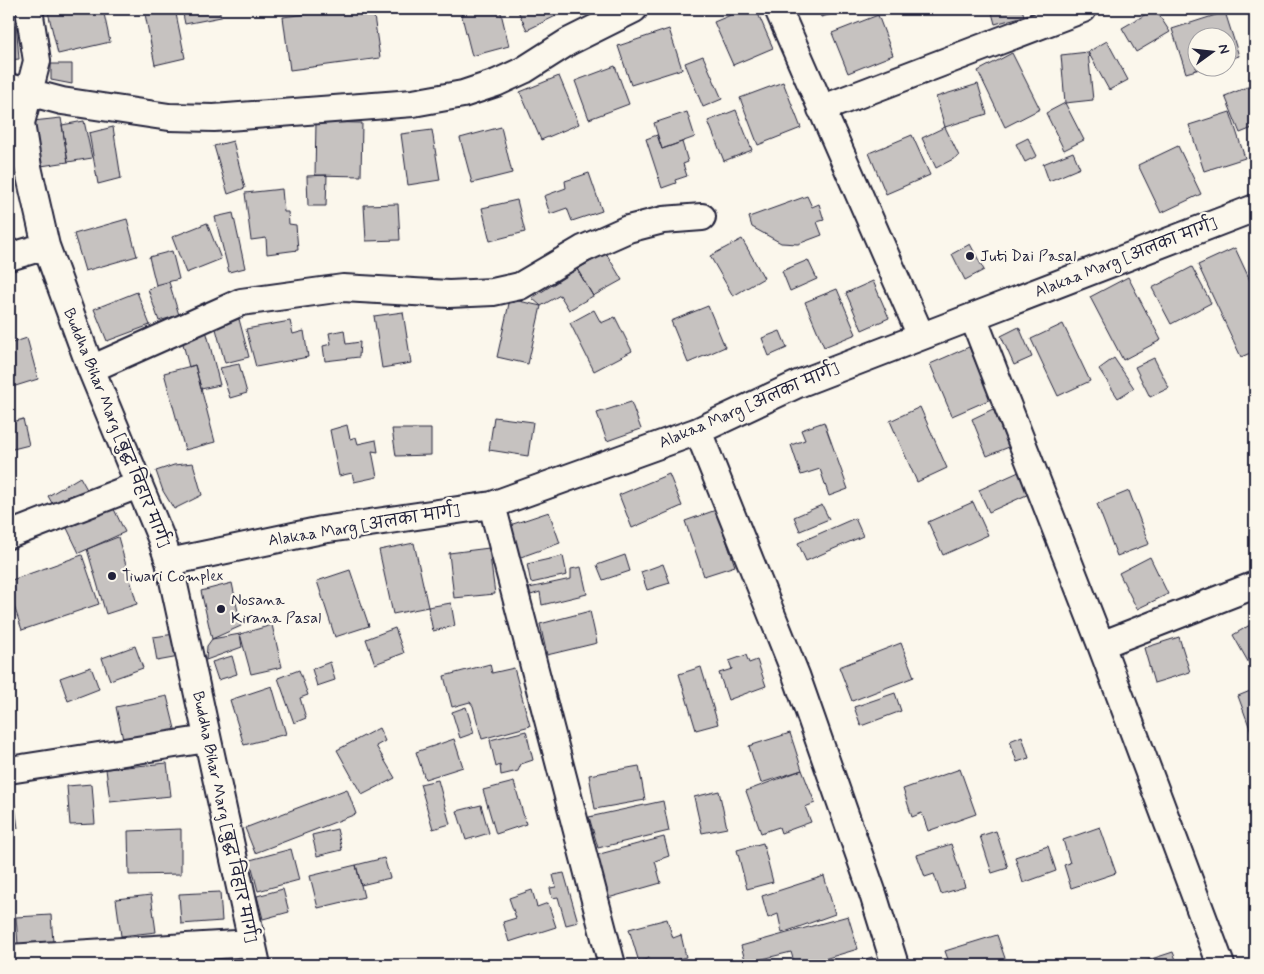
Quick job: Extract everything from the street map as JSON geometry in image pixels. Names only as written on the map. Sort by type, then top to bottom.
[{"type":"street","name":"Buddha Bihar Marg [बुद्ध विहार मार्ग]","points":[[29,9],[37,61],[18,89],[28,168],[46,246],[91,369],[161,538],[168,562],[255,954]]},
{"type":"street","points":[[18,89],[62,101],[169,117],[214,118],[414,103],[462,94],[496,84],[524,70],[568,42],[634,9]]},
{"type":"street","points":[[778,9],[820,109],[921,336]]},
{"type":"street","points":[[820,109],[1083,9]]},
{"type":"street","name":"Alakaa Marg [अलका मार्ग]","points":[[168,562],[322,530],[492,505],[698,431],[798,384],[1255,208]]},
{"type":"street","points":[[91,369],[241,302],[343,288],[449,294],[494,292],[520,286],[583,249],[628,228],[663,220],[702,217]]},
{"type":"street","points":[[9,257],[46,246]]},
{"type":"street","points":[[973,317],[1101,645],[1221,965]]},
{"type":"street","points":[[698,431],[796,675],[873,894],[895,965]]},
{"type":"street","points":[[9,535],[138,485]]},
{"type":"street","points":[[492,505],[612,965]]},
{"type":"street","points":[[1101,645],[1255,585]]},
{"type":"street","points":[[9,770],[207,739]]},
{"type":"street","points":[[9,958],[255,954]]},
{"type":"building","points":[[9,9],[15,9],[19,59],[9,60]]},
{"type":"building","points":[[62,9],[103,9],[110,42],[58,54],[48,12]]},
{"type":"building","points":[[175,9],[185,58],[155,65],[145,14]]},
{"type":"building","points":[[182,9],[219,9],[221,17],[185,24]]},
{"type":"building","points":[[344,9],[373,9],[380,58],[290,70],[283,17]]},
{"type":"building","points":[[460,9],[500,9],[509,46],[472,56]]},
{"type":"building","points":[[517,9],[560,9],[562,13],[527,30]]},
{"type":"building","points":[[745,9],[756,9],[773,48],[733,65],[714,22]]},
{"type":"building","points":[[819,9],[852,9],[821,17]]},
{"type":"building","points":[[991,9],[1022,9],[1024,16],[995,24]]},
{"type":"building","points":[[1155,9],[1170,32],[1136,52],[1122,28]]},
{"type":"building","points":[[1225,12],[1230,28],[1186,28],[1186,73],[1172,29]]},
{"type":"building","points":[[878,15],[893,55],[848,73],[832,33]]},
{"type":"building","points":[[669,29],[682,69],[631,85],[618,46]]},
{"type":"building","points":[[1107,41],[1128,80],[1109,90],[1088,52]]},
{"type":"building","points":[[1088,52],[1093,100],[1065,103],[1061,55]]},
{"type":"building","points":[[1012,53],[1040,109],[1005,127],[978,71]]},
{"type":"building","points":[[703,56],[722,99],[703,107],[685,63]]},
{"type":"building","points":[[51,64],[72,64],[72,84],[51,80]]},
{"type":"building","points":[[615,66],[629,104],[589,119],[575,81]]},
{"type":"building","points":[[559,76],[579,124],[541,140],[520,92]]},
{"type":"building","points":[[783,82],[801,128],[758,145],[740,98]]},
{"type":"building","points":[[978,84],[987,114],[945,127],[936,97]]},
{"type":"building","points":[[1255,84],[1255,127],[1240,133],[1225,96]]},
{"type":"building","points":[[1065,103],[1084,140],[1064,150],[1046,113]]},
{"type":"building","points":[[736,110],[752,150],[724,161],[708,121]]},
{"type":"building","points":[[687,112],[695,137],[662,149],[654,123]]},
{"type":"building","points":[[1230,112],[1245,158],[1204,171],[1189,125]]},
{"type":"building","points":[[61,118],[68,162],[41,166],[33,121]]},
{"type":"building","points":[[84,121],[92,158],[68,162],[62,125]]},
{"type":"building","points":[[316,122],[362,123],[361,176],[315,175]]},
{"type":"building","points":[[113,127],[121,178],[98,184],[89,133]]},
{"type":"building","points":[[501,127],[512,173],[472,183],[460,138]]},
{"type":"building","points":[[945,127],[959,156],[936,168],[922,138]]},
{"type":"building","points":[[432,130],[440,180],[408,185],[401,134]]},
{"type":"building","points":[[657,135],[662,149],[682,142],[688,162],[683,164],[687,176],[675,180],[676,183],[662,188],[646,139]]},
{"type":"building","points":[[912,135],[930,175],[886,194],[869,153]]},
{"type":"building","points":[[1028,138],[1037,156],[1025,162],[1016,144]]},
{"type":"building","points":[[233,141],[245,188],[228,194],[214,146]]},
{"type":"building","points":[[1178,146],[1201,194],[1161,213],[1138,165]]},
{"type":"building","points":[[1073,152],[1080,168],[1049,181],[1043,164]]},
{"type":"building","points":[[589,173],[602,211],[572,221],[567,208],[550,214],[544,196],[566,188],[565,181]]},
{"type":"building","points":[[327,175],[326,206],[308,206],[307,176]]},
{"type":"building","points":[[282,189],[284,212],[288,212],[289,224],[296,225],[298,250],[267,254],[266,238],[251,240],[245,193]]},
{"type":"building","points":[[807,196],[812,207],[819,204],[824,220],[817,222],[822,235],[798,244],[781,243],[752,227],[749,217]]},
{"type":"building","points":[[517,200],[525,232],[490,241],[482,208]]},
{"type":"building","points":[[398,204],[400,240],[366,241],[364,205]]},
{"type":"building","points":[[233,213],[245,268],[229,272],[215,217]]},
{"type":"building","points":[[127,219],[137,256],[85,271],[74,234]]},
{"type":"building","points":[[207,223],[221,259],[186,273],[172,237]]},
{"type":"building","points":[[742,239],[764,278],[733,296],[710,256]]},
{"type":"building","points":[[970,244],[984,270],[965,280],[952,254]]},
{"type":"building","points":[[1235,248],[1255,291],[1255,351],[1241,357],[1198,265]]},
{"type":"building","points":[[172,251],[179,279],[156,285],[149,257]]},
{"type":"building","points":[[606,253],[622,280],[593,296],[577,269]]},
{"type":"building","points":[[808,260],[817,279],[790,291],[782,271]]},
{"type":"building","points":[[1192,267],[1211,303],[1171,324],[1152,288]]},
{"type":"building","points":[[577,269],[593,296],[569,310],[560,295],[541,306],[532,298]]},
{"type":"building","points":[[1128,277],[1161,340],[1123,360],[1090,297]]},
{"type":"building","points":[[873,281],[889,318],[862,330],[846,293]]},
{"type":"building","points":[[169,282],[179,315],[159,321],[148,289]]},
{"type":"building","points":[[837,289],[856,334],[824,347],[805,302]]},
{"type":"building","points":[[137,292],[150,325],[107,341],[94,309]]},
{"type":"building","points":[[510,299],[541,306],[528,364],[497,357]]},
{"type":"building","points":[[708,306],[725,347],[688,363],[671,321]]},
{"type":"building","points":[[594,310],[601,323],[615,317],[632,351],[594,371],[570,323]]},
{"type":"building","points":[[403,312],[411,363],[382,368],[374,316]]},
{"type":"building","points":[[239,319],[249,357],[225,363],[215,325]]},
{"type":"building","points":[[290,321],[293,334],[304,331],[308,357],[256,367],[246,329]]},
{"type":"building","points":[[1063,324],[1090,381],[1058,396],[1031,339]]},
{"type":"building","points":[[1019,327],[1032,357],[1014,365],[1001,336]]},
{"type":"building","points":[[206,330],[220,385],[201,389],[195,365],[189,367],[181,336]]},
{"type":"building","points":[[344,330],[346,344],[360,342],[359,357],[325,361],[323,346],[331,344],[329,333]]},
{"type":"building","points":[[780,331],[787,348],[769,356],[762,338]]},
{"type":"building","points":[[27,338],[38,379],[9,388],[9,344]]},
{"type":"building","points":[[969,347],[991,399],[952,416],[930,364]]},
{"type":"building","points":[[1114,358],[1134,388],[1118,398],[1099,369]]},
{"type":"building","points":[[1154,358],[1169,388],[1150,397],[1135,367]]},
{"type":"building","points":[[239,364],[247,393],[230,398],[220,368]]},
{"type":"building","points":[[195,365],[215,442],[185,450],[164,373]]},
{"type":"building","points":[[631,402],[641,429],[607,441],[597,413]]},
{"type":"building","points":[[920,407],[947,468],[917,482],[890,421]]},
{"type":"building","points":[[993,409],[1009,447],[987,456],[972,419]]},
{"type":"building","points":[[494,417],[533,422],[528,456],[489,450]]},
{"type":"building","points":[[23,419],[29,445],[9,450],[9,423]]},
{"type":"building","points":[[824,422],[848,489],[829,496],[820,469],[801,475],[791,445],[805,440],[801,430]]},
{"type":"building","points":[[347,425],[350,439],[356,437],[358,444],[376,440],[378,452],[372,451],[377,477],[354,482],[352,473],[339,476],[330,430]]},
{"type":"building","points":[[392,429],[431,429],[431,455],[396,456]]},
{"type":"building","points":[[193,463],[202,495],[174,509],[163,491],[156,471],[174,465]]},
{"type":"building","points":[[1021,471],[1031,493],[989,512],[979,490]]},
{"type":"building","points":[[669,474],[682,506],[632,528],[619,495]]},
{"type":"building","points":[[80,477],[89,493],[57,512],[48,496]]},
{"type":"building","points":[[1129,491],[1149,544],[1117,556],[1097,504]]},
{"type":"building","points":[[973,502],[988,535],[943,555],[928,522]]},
{"type":"building","points":[[112,505],[125,532],[79,553],[66,526]]},
{"type":"building","points":[[822,505],[829,519],[800,531],[794,517]]},
{"type":"building","points":[[716,510],[735,566],[704,576],[685,521]]},
{"type":"building","points":[[549,512],[560,543],[518,558],[507,526]]},
{"type":"building","points":[[855,518],[863,536],[806,561],[798,543]]},
{"type":"building","name":"Tiwari Complex","points":[[118,537],[137,604],[106,614],[87,549]]},
{"type":"building","points":[[414,543],[428,607],[393,614],[379,550]]},
{"type":"building","points":[[489,548],[495,594],[454,598],[449,553]]},
{"type":"building","points":[[82,555],[99,604],[22,630],[9,591],[9,581]]},
{"type":"building","points":[[625,555],[630,571],[603,580],[597,565]]},
{"type":"building","points":[[563,556],[567,575],[531,583],[527,564]]},
{"type":"building","points":[[1150,557],[1168,594],[1137,609],[1119,573]]},
{"type":"building","points":[[663,564],[670,583],[647,590],[641,572]]},
{"type":"building","points":[[581,567],[587,594],[542,605],[540,592],[531,595],[529,588],[571,579],[571,569]]},
{"type":"building","points":[[350,570],[369,626],[335,637],[317,581]]},
{"type":"building","name":"Nosana Kirana Pasal","points":[[232,583],[241,626],[212,639],[201,591]]},
{"type":"building","points":[[451,603],[455,626],[433,631],[428,607]]},
{"type":"building","points":[[590,611],[597,643],[547,655],[540,624]]},
{"type":"building","points":[[1255,622],[1255,674],[1233,635]]},
{"type":"building","points":[[272,625],[282,667],[251,674],[240,634]]},
{"type":"building","points":[[395,628],[404,653],[375,664],[366,639]]},
{"type":"building","points":[[175,634],[179,657],[157,661],[153,637]]},
{"type":"building","points":[[240,634],[242,647],[206,660],[207,646],[212,639]]},
{"type":"building","points":[[1179,637],[1190,672],[1154,683],[1144,648]]},
{"type":"building","points":[[901,643],[914,677],[852,701],[839,667]]},
{"type":"building","points":[[135,646],[143,668],[110,680],[102,658]]},
{"type":"building","points":[[746,655],[749,663],[757,660],[766,686],[728,700],[719,673],[732,669],[729,661]]},
{"type":"building","points":[[232,656],[237,674],[218,680],[212,662]]},
{"type":"building","points":[[330,662],[335,680],[317,686],[312,669]]},
{"type":"building","points":[[490,664],[492,673],[514,668],[530,726],[482,739],[473,706],[470,702],[452,707],[444,676]]},
{"type":"building","points":[[91,667],[99,689],[68,701],[60,678]]},
{"type":"building","points":[[701,667],[718,724],[696,730],[679,674]]},
{"type":"building","points":[[299,670],[308,695],[300,698],[306,718],[294,723],[278,678]]},
{"type":"building","points":[[272,686],[286,734],[244,745],[230,700]]},
{"type":"building","points":[[1255,689],[1255,733],[1252,734],[1238,696]]},
{"type":"building","points":[[895,693],[901,711],[861,726],[854,707]]},
{"type":"building","points":[[167,696],[176,733],[124,744],[116,707]]},
{"type":"building","points":[[466,707],[474,733],[460,738],[452,712]]},
{"type":"building","points":[[379,728],[385,741],[376,746],[395,778],[362,795],[337,750]]},
{"type":"building","points":[[526,731],[533,760],[521,764],[518,771],[501,775],[500,765],[496,767],[490,740]]},
{"type":"building","points":[[790,733],[802,770],[761,783],[749,746]]},
{"type":"building","points":[[1022,736],[1029,758],[1017,762],[1010,741]]},
{"type":"building","points":[[454,739],[463,767],[425,779],[416,752]]},
{"type":"building","points":[[167,763],[171,796],[110,802],[106,769]]},
{"type":"building","points":[[639,766],[645,800],[595,809],[589,775]]},
{"type":"building","points":[[960,769],[976,814],[928,831],[922,813],[912,817],[903,789]]},
{"type":"building","points":[[802,770],[815,803],[805,807],[811,822],[781,833],[779,827],[761,833],[746,791]]},
{"type":"building","points":[[438,780],[450,824],[433,829],[420,784]]},
{"type":"building","points":[[514,782],[526,824],[496,834],[483,790]]},
{"type":"building","points":[[92,784],[95,824],[70,825],[67,786]]},
{"type":"building","points":[[347,789],[356,814],[255,853],[245,828]]},
{"type":"building","points":[[719,791],[727,828],[702,833],[694,797]]},
{"type":"building","points":[[14,799],[18,828],[9,830],[9,800]]},
{"type":"building","points":[[663,801],[669,831],[598,848],[589,817]]},
{"type":"building","points":[[481,805],[489,833],[466,840],[457,811]]},
{"type":"building","points":[[1100,827],[1116,873],[1071,888],[1064,865],[1070,863],[1063,840]]},
{"type":"building","points":[[181,829],[181,874],[129,875],[128,831]]},
{"type":"building","points":[[337,829],[342,850],[317,856],[312,835]]},
{"type":"building","points":[[996,831],[1008,868],[992,873],[980,836]]},
{"type":"building","points":[[664,837],[669,856],[655,861],[661,883],[608,898],[596,855]]},
{"type":"building","points":[[763,843],[773,882],[747,889],[737,850]]},
{"type":"building","points":[[951,844],[965,887],[941,894],[934,874],[925,877],[917,855]]},
{"type":"building","points":[[1048,846],[1056,871],[1023,883],[1015,857]]},
{"type":"building","points":[[291,849],[299,880],[258,891],[250,860]]},
{"type":"building","points":[[384,858],[390,878],[361,885],[356,865]]},
{"type":"building","points":[[356,865],[364,897],[318,908],[310,876]]},
{"type":"building","points":[[564,873],[578,922],[566,925],[558,897],[552,898],[550,888],[556,887],[553,875]]},
{"type":"building","points":[[824,876],[835,914],[782,933],[778,914],[768,918],[762,896]]},
{"type":"building","points":[[283,889],[289,912],[263,919],[257,896]]},
{"type":"building","points":[[532,890],[537,907],[548,903],[556,927],[509,942],[503,922],[516,918],[509,898]]},
{"type":"building","points":[[220,892],[222,921],[181,924],[179,894]]},
{"type":"building","points":[[151,895],[156,932],[121,936],[116,899]]},
{"type":"building","points":[[51,915],[53,942],[18,945],[16,917]]},
{"type":"building","points":[[848,916],[858,949],[804,965],[795,965],[791,952],[746,963],[741,946]]},
{"type":"building","points":[[667,919],[673,938],[681,935],[686,957],[655,965],[651,965],[649,958],[639,962],[629,929]]},
{"type":"building","points":[[997,935],[1007,964],[950,965],[945,951]]},
{"type":"building","points":[[1173,952],[1178,965],[1133,965]]},
{"type":"building","points":[[872,957],[875,965],[847,965]]},
{"type":"place","name":"Juti Dai Pasal","points":[[970,256]]},
{"type":"place","name":"Tiwari Complex","points":[[112,576]]},
{"type":"place","name":"Nosana Kirana Pasal","points":[[221,609]]}]
